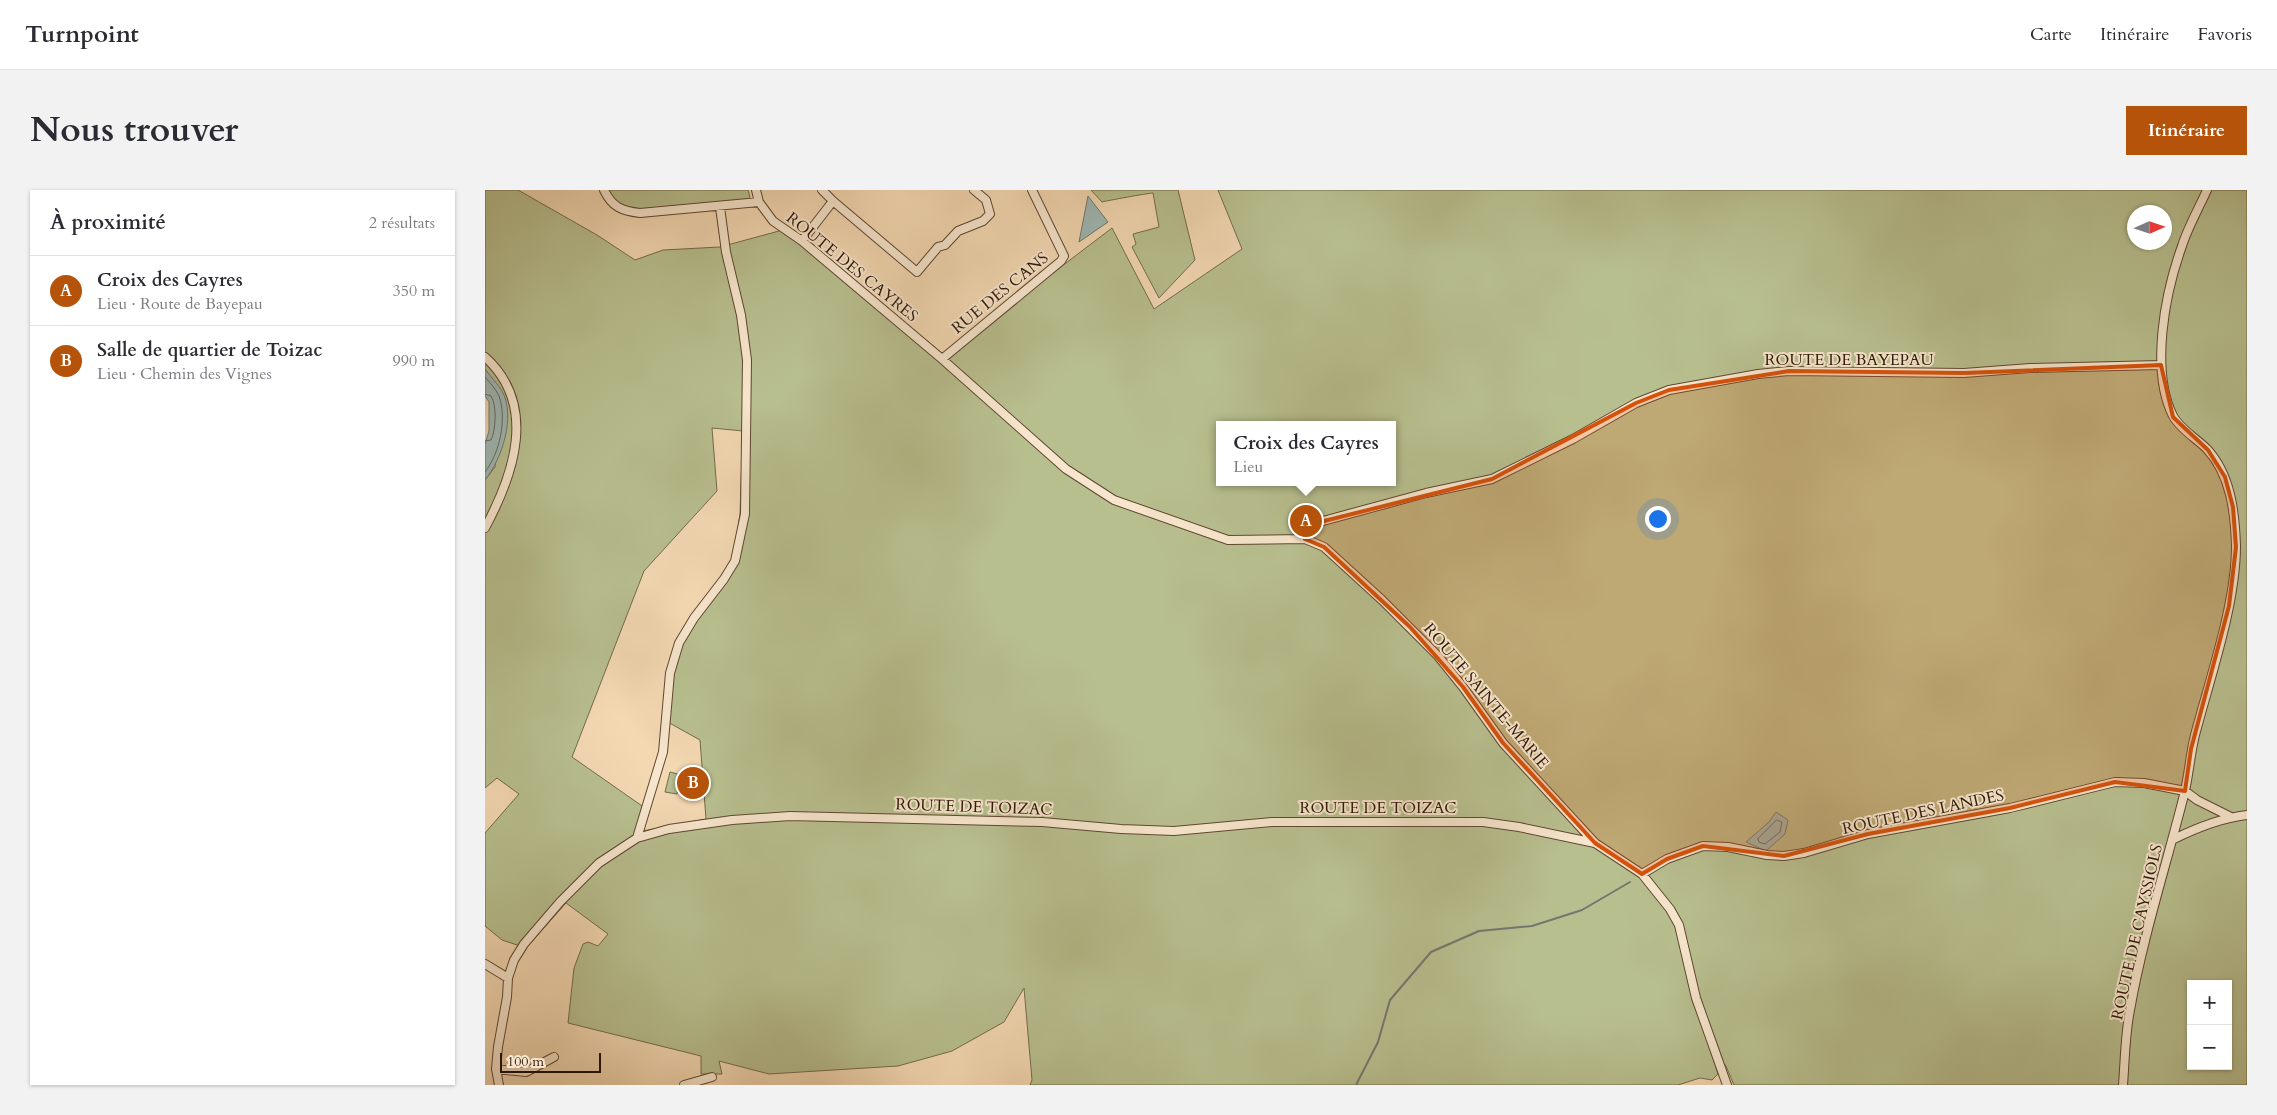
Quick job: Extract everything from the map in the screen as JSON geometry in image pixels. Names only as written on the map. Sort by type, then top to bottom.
[{"type":"street","points":[[604,190],[610,202],[627,212],[650,213],[759,202]]},
{"type":"street","name":"ROUTE DES CAYRES","points":[[756,190],[759,202],[773,221],[802,242],[942,359],[1066,469],[1114,500],[1228,540],[1305,539]]},
{"type":"street","points":[[822,190],[917,272],[938,248],[945,246],[958,231],[983,221],[990,214],[986,200],[975,190]]},
{"type":"street","name":"RUE DES CANS","points":[[942,359],[1061,261],[1064,256],[1032,190]]},
{"type":"street","points":[[2207,190],[2182,245],[2161,342],[2161,365],[2165,392],[2173,416],[2208,450],[2223,472],[2233,507],[2236,547],[2234,579],[2229,606],[2191,749],[2185,791],[2203,804],[2231,817]]},
{"type":"street","points":[[802,242],[833,201]]},
{"type":"street","points":[[637,838],[663,752],[670,673],[679,643],[694,618],[725,579],[735,561],[745,514],[745,432],[748,386],[745,340],[726,252],[720,207]]},
{"type":"street","points":[[485,357],[504,378],[511,391],[515,415],[515,447],[508,480],[485,528]]},
{"type":"street","name":"ROUTE DE BAYEPAU","points":[[1305,539],[1312,524],[1426,493],[1492,479],[1637,403],[1669,390],[1759,374],[1789,371],[1964,373],[2030,368],[2161,365]]},
{"type":"street","name":"ROUTE SAINTE-MARIE","points":[[1305,539],[1324,547],[1382,600],[1438,656],[1503,743],[1595,843],[1642,874],[1670,909],[1679,926],[1696,998],[1727,1085]]},
{"type":"street","name":"ROUTE DES LANDES","points":[[1642,874],[1667,859],[1703,846],[1728,847],[1767,855],[1784,856],[1804,853],[1868,834],[2010,808],[2115,782],[2144,783],[2185,791]]},
{"type":"street","name":"ROUTE DE CAYSSIOLS","points":[[2123,1085],[2129,1012],[2185,791]]},
{"type":"street","name":"ROUTE DE TOIZAC","points":[[499,1085],[496,1069],[508,978],[514,960],[524,944],[560,902],[599,863],[637,838],[669,829],[731,820],[790,816],[1042,822],[1121,829],[1174,830],[1272,822],[1483,822],[1519,827],[1595,843]]},
{"type":"street","points":[[2173,840],[2198,827],[2231,817],[2247,816]]},
{"type":"street","points":[[485,964],[508,978]]},
{"type":"street","points":[[496,1069],[526,1072],[554,1057]]},
{"type":"street","points":[[684,1085],[711,1077]]},
{"type":"highlighted area","points":[[2161,365],[2173,417],[2208,450],[2225,477],[2233,507],[2236,547],[2229,606],[2191,749],[2185,791],[2115,782],[2010,808],[1868,834],[1784,856],[1703,846],[1667,859],[1642,874],[1595,843],[1503,743],[1463,687],[1410,627],[1324,547],[1305,539],[1312,524],[1492,479],[1636,403],[1669,390],[1789,371],[1964,373]]},
{"type":"green space","points":[[485,190],[518,190],[597,235],[635,260],[663,250],[720,247],[790,228],[949,359],[1024,295],[1112,228],[1154,309],[1242,249],[1218,190],[2247,190],[2247,1085],[1734,1085],[1726,1066],[1709,1046],[1718,1074],[1712,1080],[1700,1078],[1678,1085],[1030,1085],[1032,1080],[1024,988],[1004,1022],[952,1051],[898,1066],[769,1074],[719,1061],[722,1074],[701,1074],[701,1056],[568,1023],[574,968],[583,944],[588,942],[598,946],[608,934],[566,903],[526,948],[502,940],[485,926],[485,833],[519,794],[497,778],[485,788],[485,480],[495,467],[502,392],[485,369]],"holes":[[[712,428],[743,431],[740,514],[733,559],[682,639],[671,666],[664,720],[700,740],[706,819],[637,832],[645,808],[572,757],[644,571],[717,491]]]},
{"type":"green space","points":[[608,190],[748,190],[750,197],[745,202],[652,209],[628,208],[612,200]]},
{"type":"green space","points":[[1091,190],[1178,190],[1195,260],[1159,298],[1132,247],[1136,244],[1133,234],[1159,227],[1153,193],[1102,202]]},
{"type":"green space","points":[[670,772],[681,775],[677,794],[665,792]]},
{"type":"water","points":[[1088,196],[1108,222],[1079,242]]},
{"type":"water","points":[[485,369],[502,391],[508,412],[502,449],[485,480],[485,444],[489,431],[489,402],[485,396]]},
{"type":"water","points":[[1776,812],[1788,820],[1785,834],[1766,851],[1746,842],[1769,822]]},
{"type":"waterway","points":[[1356,1085],[1378,1042],[1390,1000],[1431,952],[1479,931],[1532,926],[1582,910],[1630,882]]},
{"type":"place","name":"Croix des Cayres","points":[[1306,521]]},
{"type":"place","name":"Salle de quartier de Toizac","points":[[693,783]]}]
